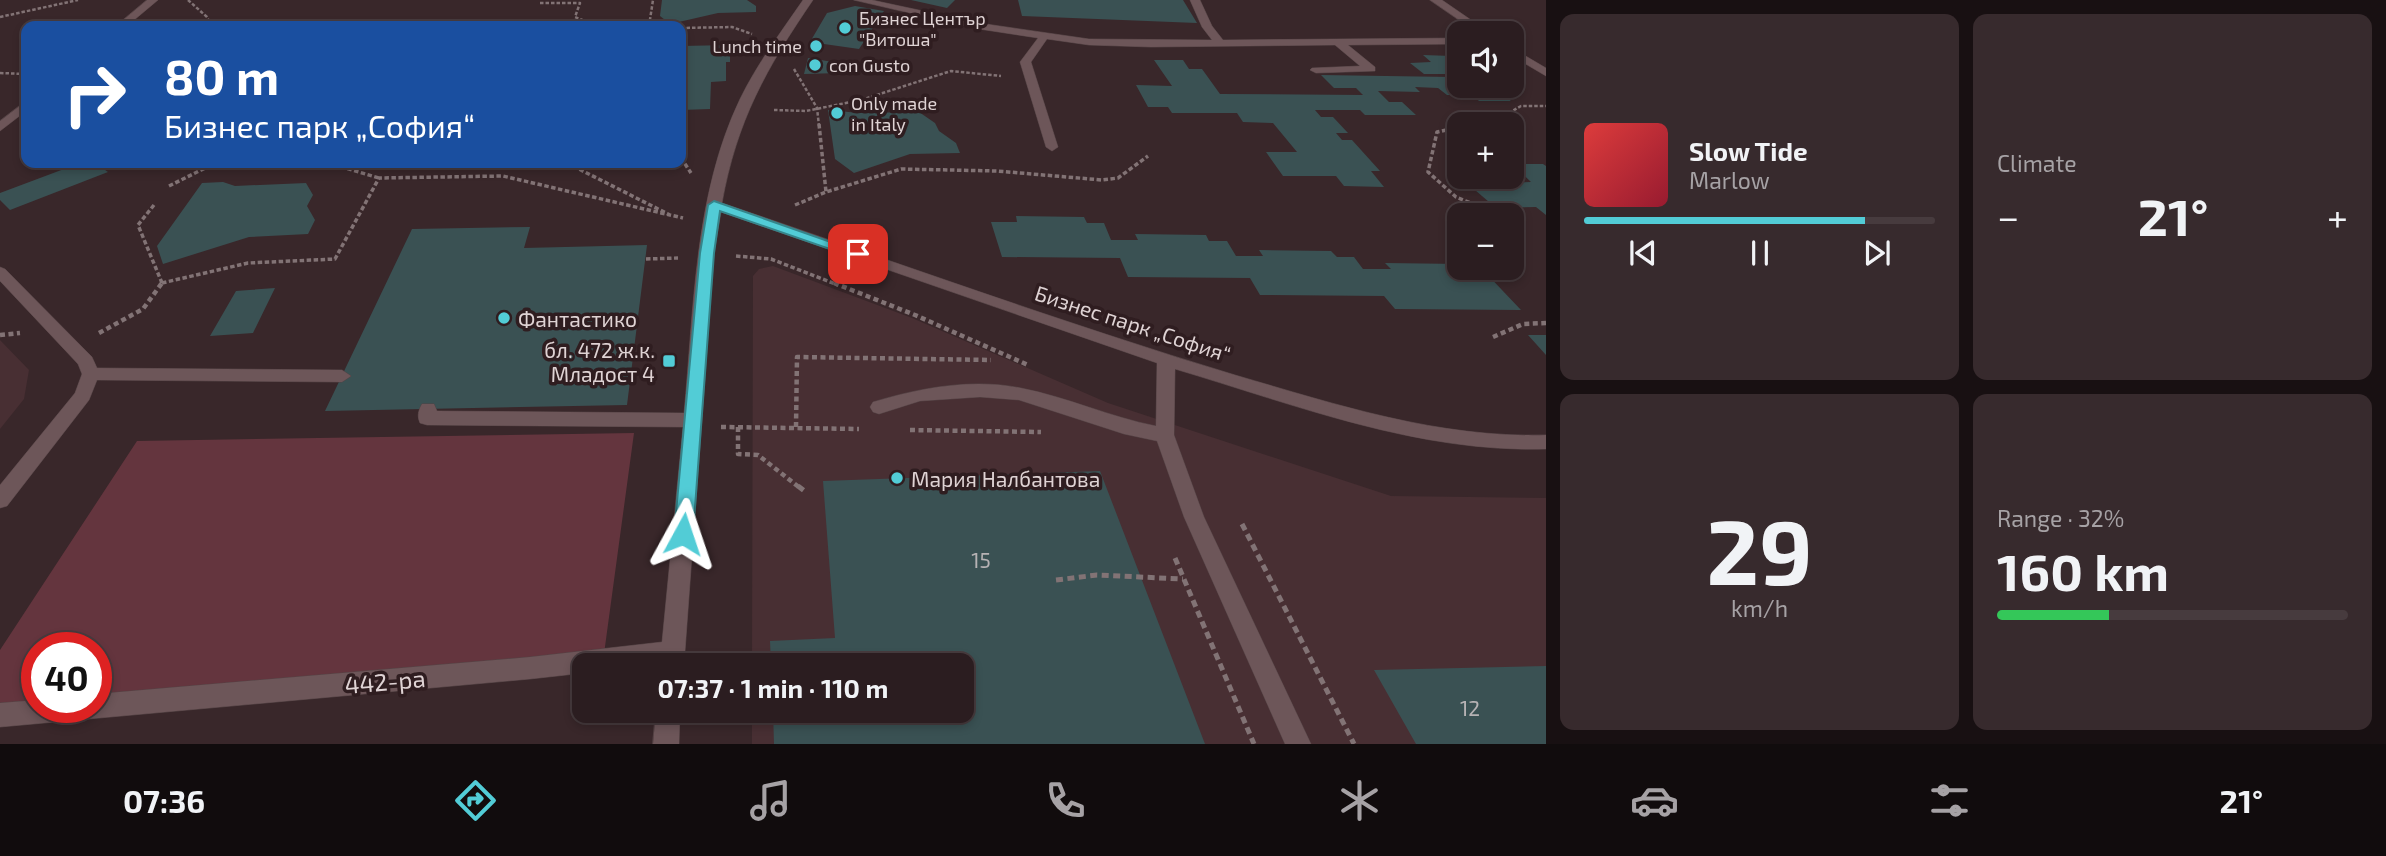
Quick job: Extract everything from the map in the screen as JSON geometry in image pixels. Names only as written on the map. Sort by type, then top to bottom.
[{"type":"street","points":[[127,21],[153,0]]},
{"type":"street","points":[[674,653],[707,253],[714,205],[738,116],[808,0]]},
{"type":"street","points":[[859,0],[1043,38],[1114,43],[1447,41]]},
{"type":"street","points":[[1195,0],[1207,27],[1221,44]]},
{"type":"street","points":[[1435,0],[1467,21]]},
{"type":"street","points":[[1043,38],[1025,62],[1052,147]]},
{"type":"street","points":[[1316,70],[1371,69],[1339,43]]},
{"type":"street","points":[[1524,59],[1546,73]]},
{"type":"street","points":[[0,127],[21,109]]},
{"type":"street","name":"Бизнес парк „София“","points":[[714,205],[1166,360],[1392,426],[1444,437],[1512,443],[1546,442]]},
{"type":"street","points":[[0,272],[17,286],[86,361],[91,374],[83,394],[0,500]]},
{"type":"street","points":[[1166,360],[1165,435],[1194,517],[1298,744]]},
{"type":"street","points":[[91,374],[342,376]]},
{"type":"street","points":[[878,407],[920,395],[980,391],[1020,394],[1124,427],[1165,435]]},
{"type":"street","points":[[428,409],[427,418],[693,420]]},
{"type":"street","name":"442-ра","points":[[112,705],[572,665]]},
{"type":"street","points":[[0,715],[21,713]]},
{"type":"street","points":[[666,744],[667,723]]},
{"type":"path","points":[[0,17],[78,0]]},
{"type":"path","points":[[188,0],[209,21]]},
{"type":"path","points":[[650,21],[653,0]]},
{"type":"path","points":[[540,3],[580,2],[575,17],[585,21]]},
{"type":"path","points":[[686,28],[732,27],[779,44],[817,108],[826,192]]},
{"type":"path","points":[[738,116],[775,110],[817,108],[861,100],[951,71],[1031,80]]},
{"type":"path","points":[[0,73],[21,75]]},
{"type":"path","points":[[1511,112],[1521,106],[1546,106]]},
{"type":"path","points":[[1447,130],[1437,132],[1428,172],[1456,197],[1471,203]]},
{"type":"path","points":[[788,208],[826,192],[901,169],[997,171],[1102,180],[1118,177],[1148,156]]},
{"type":"path","points":[[169,186],[205,168]]},
{"type":"path","points":[[345,168],[379,178],[503,176],[711,226]]},
{"type":"path","points":[[577,168],[670,215]]},
{"type":"path","points":[[73,347],[143,309],[162,283],[248,263],[335,259],[379,178]]},
{"type":"path","points":[[154,205],[138,225],[162,283]]},
{"type":"path","points":[[707,253],[771,258],[915,315],[1039,370]]},
{"type":"path","points":[[646,260],[669,259]]},
{"type":"path","points":[[1493,337],[1523,324],[1546,323]]},
{"type":"path","points":[[738,427],[738,454],[758,455],[807,493]]},
{"type":"path","points":[[760,427],[865,429]]},
{"type":"path","points":[[906,429],[1044,432]]},
{"type":"path","points":[[1242,524],[1354,744]]},
{"type":"path","points":[[1173,554],[1254,744]]},
{"type":"path","points":[[1056,580],[1097,575],[1183,579]]},
{"type":"shaded area","points":[[773,266],[912,318],[1108,403],[1391,496],[1546,498],[1546,744],[752,744],[752,723],[974,723],[974,653],[752,653],[753,276],[759,269]]},
{"type":"shaded area","points":[[0,340],[29,370],[24,399],[0,429]]},
{"type":"shaded area","points":[[634,433],[604,653],[572,653],[572,657],[112,700],[112,632],[21,632],[21,708],[0,710],[0,650],[137,441]]},
{"type":"building","points":[[662,0],[747,0],[756,6],[756,12],[718,13],[683,21],[666,21],[660,16]]},
{"type":"building","points":[[911,0],[955,0],[947,8]]},
{"type":"building","points":[[1018,0],[1183,0],[1197,23],[1022,16]]},
{"type":"building","name":"Бизнес Център \"Витоша\"","points":[[855,6],[884,11],[859,49],[810,42],[827,13]]},
{"type":"building","points":[[730,45],[726,81],[711,82],[710,109],[686,110],[686,46]]},
{"type":"building","points":[[1423,55],[1447,56],[1447,74],[1424,74],[1410,63],[1431,62]]},
{"type":"building","points":[[808,58],[846,64],[840,73],[804,74]]},
{"type":"building","points":[[1154,60],[1183,60],[1189,69],[1202,69],[1220,94],[1363,95],[1356,88],[1334,88],[1321,75],[1447,77],[1447,95],[1438,88],[1415,87],[1420,92],[1378,91],[1389,102],[1402,102],[1416,115],[1365,115],[1360,110],[1315,110],[1321,117],[1333,117],[1348,133],[1336,133],[1342,140],[1352,140],[1380,171],[1371,171],[1384,187],[1344,186],[1336,176],[1283,176],[1266,152],[1297,152],[1273,123],[1243,122],[1237,113],[1172,113],[1168,107],[1148,107],[1136,85],[1172,86]]},
{"type":"building","points":[[1476,98],[1507,98],[1511,101],[1479,101]]},
{"type":"building","points":[[828,110],[859,113],[919,112],[956,143],[960,153],[910,154],[854,173],[835,159]]},
{"type":"building","points":[[1524,164],[1546,166],[1546,215],[1536,207],[1524,207],[1524,203],[1490,203],[1474,189],[1524,189],[1524,182],[1531,182],[1524,175]]},
{"type":"building","points":[[67,168],[102,168],[108,172],[10,210],[0,200],[0,193]]},
{"type":"building","points":[[223,182],[235,186],[306,183],[313,195],[307,206],[315,220],[308,234],[249,237],[163,264],[157,246],[202,183]]},
{"type":"building","points":[[1016,216],[1084,217],[1087,223],[1104,223],[1111,240],[1138,240],[1135,234],[1206,235],[1209,241],[1227,241],[1236,256],[1263,256],[1259,250],[1331,251],[1337,257],[1354,257],[1363,269],[1391,269],[1385,263],[1447,264],[1447,280],[1492,280],[1521,310],[1395,309],[1384,296],[1260,295],[1250,278],[1128,277],[1120,258],[1002,257],[991,222],[1017,222]]},
{"type":"building","name":"Фантастико","points":[[530,227],[524,248],[647,245],[627,405],[325,411],[412,229]]},
{"type":"building","points":[[275,288],[253,333],[210,336],[236,291]]},
{"type":"building","points":[[1528,335],[1546,335],[1546,355]]},
{"type":"building","points":[[1100,471],[1205,744],[774,744],[773,723],[974,723],[974,653],[770,653],[770,641],[835,638],[823,481]]},
{"type":"building","points":[[1546,666],[1546,744],[1416,744],[1374,670]]},
{"type":"place","name":"Бизнес Център \"Витоша\"","points":[[845,28]]},
{"type":"place","name":"Lunch time","points":[[816,46]]},
{"type":"place","name":"con Gusto","points":[[815,65]]},
{"type":"place","name":"Only made in Italy","points":[[837,113]]},
{"type":"place","name":"Фантастико","points":[[504,318]]},
{"type":"place","name":"бл. 472 ж.к. Младост 4","points":[[669,361]]},
{"type":"place","name":"Мария Налбантова","points":[[897,478]]},
{"type":"route","points":[[683,534],[707,253],[714,205],[858,254]]}]
